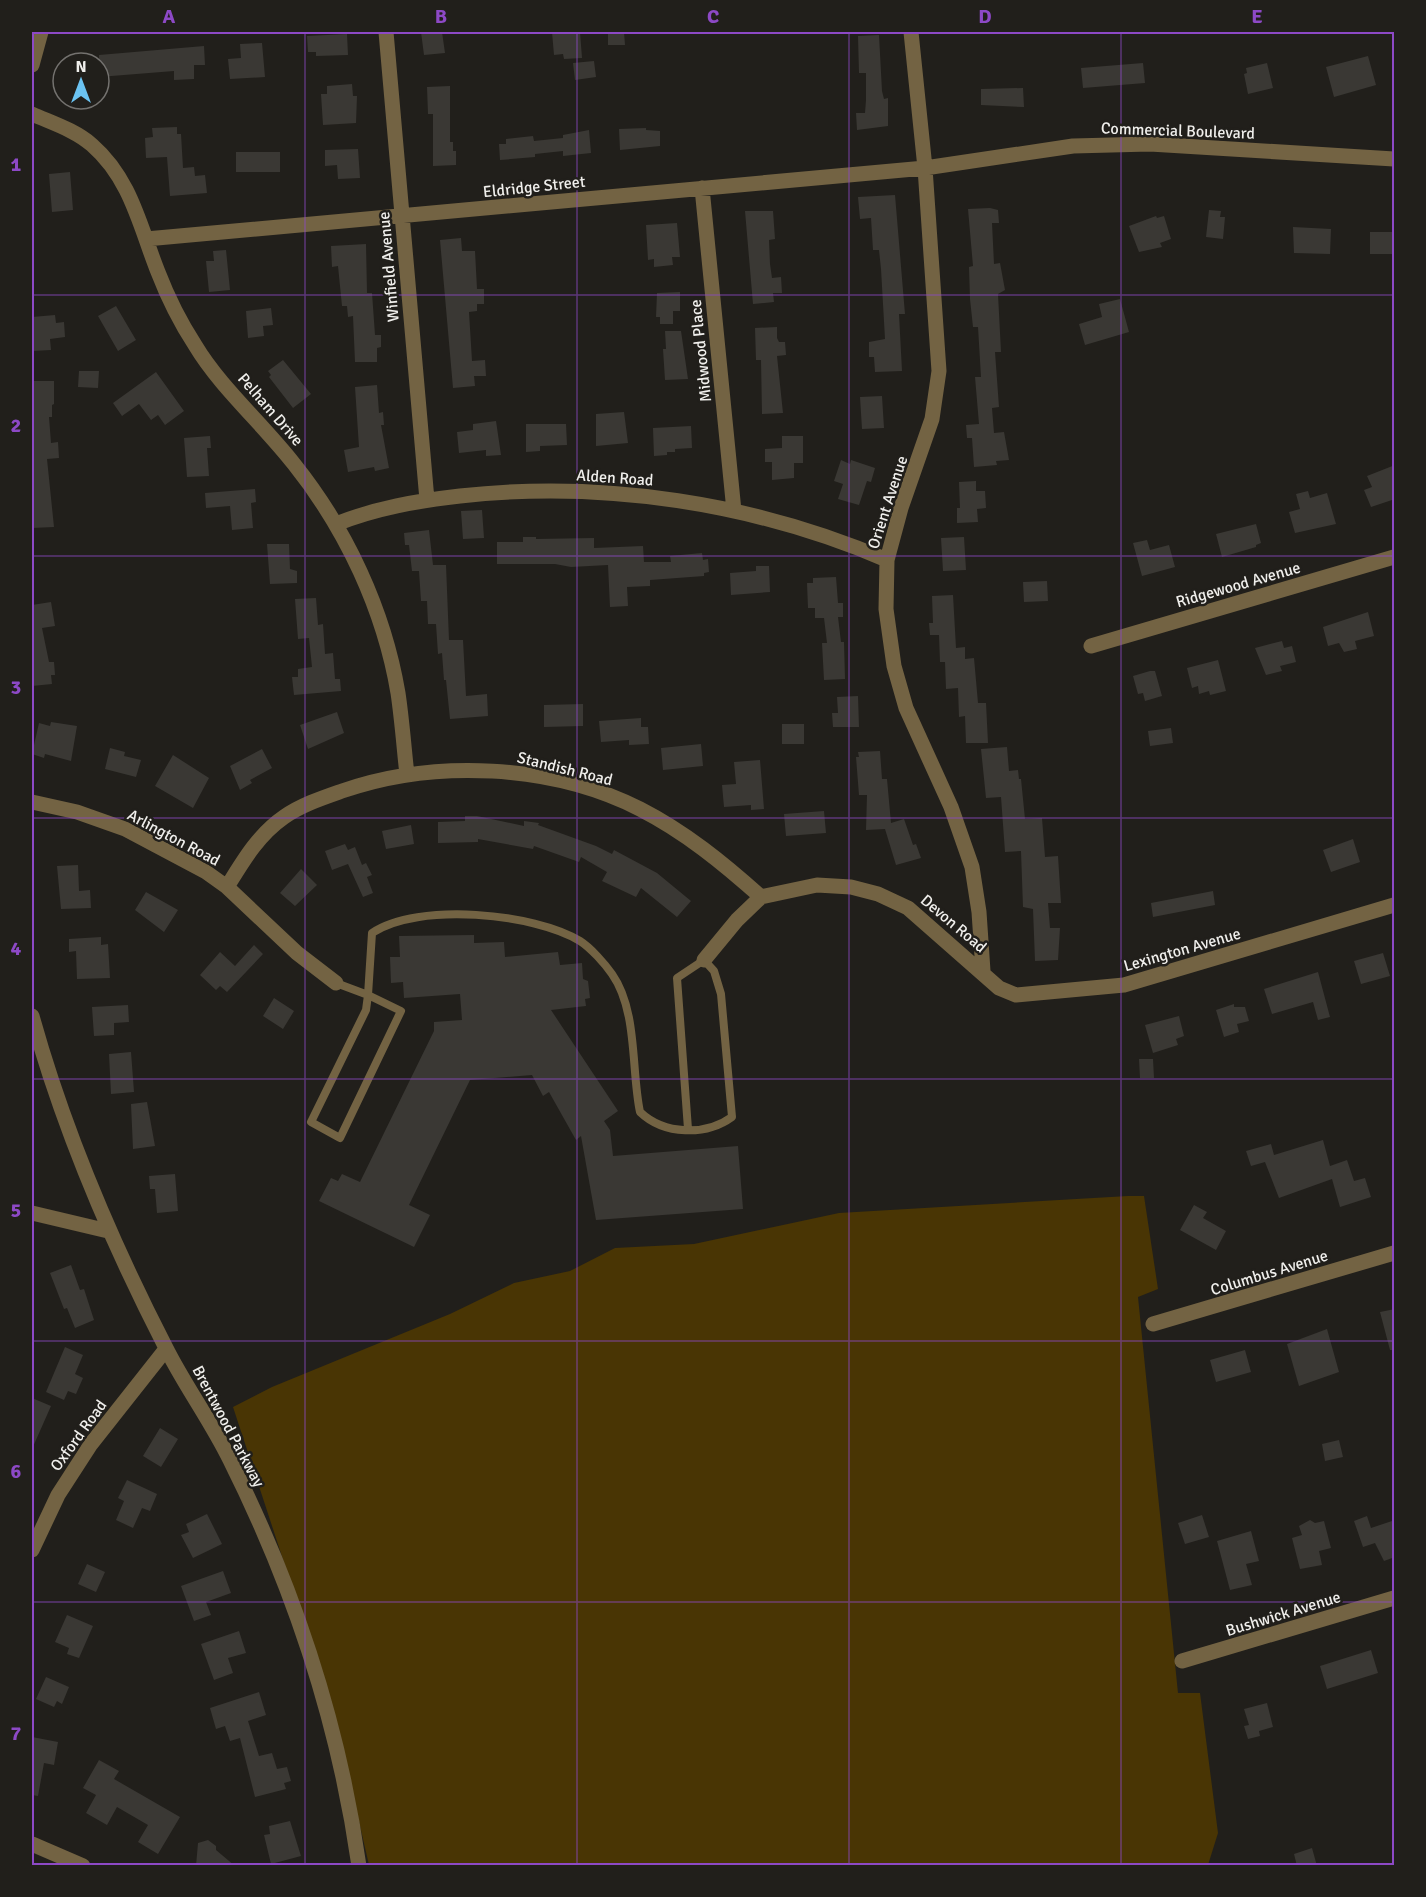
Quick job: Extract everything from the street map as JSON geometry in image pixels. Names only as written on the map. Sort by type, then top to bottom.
[{"type":"street","points":[[32,65],[41,32]]},
{"type":"street","name":"Winfield Avenue","points":[[386,32],[427,500]]},
{"type":"street","name":"Orient Avenue","points":[[911,32],[925,168],[939,371],[932,419],[901,508],[886,560],[886,609],[894,666],[906,708],[951,807],[972,867],[979,912],[983,971]]},
{"type":"street","name":"Pelham Drive","points":[[32,114],[69,129],[91,144],[111,164],[128,192],[177,315],[197,349],[295,464],[336,524],[374,606],[388,652],[398,693],[407,774]]},
{"type":"street","name":"Commercial Boulevard","points":[[925,168],[1073,146],[1150,144],[1395,159]]},
{"type":"street","name":"Eldridge Street","points":[[146,239],[925,168]]},
{"type":"street","name":"Midwood Place","points":[[702,188],[734,511]]},
{"type":"street","name":"Alden Road","points":[[336,524],[361,514],[427,500],[526,491],[647,496],[734,511],[842,541],[886,560]]},
{"type":"street","name":"Ridgewood Avenue","points":[[1091,646],[1395,557]]},
{"type":"street","name":"Standish Road","points":[[227,887],[255,842],[284,816],[320,798],[367,782],[407,774],[448,770],[494,770],[535,776],[598,793],[638,808],[708,850],[761,897]]},
{"type":"street","name":"Arlington Road","points":[[32,802],[77,812],[125,829],[206,872],[227,887],[267,927],[336,983]]},
{"type":"street","name":"Devon Road","points":[[761,897],[817,885],[851,887],[878,894],[908,908],[983,971]]},
{"type":"street","points":[[704,960],[737,920],[761,897]]},
{"type":"street","name":"Lexington Avenue","points":[[983,971],[999,988],[1016,995],[1124,985],[1395,905]]},
{"type":"street","name":"Brentwood Parkway","points":[[32,1016],[62,1111],[108,1231],[166,1349],[229,1459],[284,1582],[309,1651],[329,1724],[354,1827],[359,1866]]},
{"type":"street","points":[[32,1213],[108,1231]]},
{"type":"street","name":"Columbus Avenue","points":[[1153,1324],[1395,1253]]},
{"type":"street","name":"Oxford Road","points":[[32,1550],[58,1495],[91,1444],[166,1349]]},
{"type":"street","name":"Bushwick Avenue","points":[[1182,1661],[1395,1598]]},
{"type":"street","points":[[32,1844],[83,1866]]},
{"type":"lane","points":[[336,983],[369,995],[401,1011],[340,1138],[312,1122],[366,1010],[369,995],[372,933],[383,925],[404,920],[465,914],[504,916],[581,942],[613,975],[627,1011],[640,1112],[652,1124],[676,1131],[722,1124],[732,1117],[721,994],[714,971],[704,960],[677,978],[688,1129]]},
{"type":"shaded area","points":[[1144,1196],[1158,1289],[1138,1297],[1178,1693],[1200,1693],[1218,1833],[1208,1865],[369,1865],[336,1721],[233,1407],[272,1387],[450,1314],[514,1283],[570,1271],[615,1248],[694,1244],[839,1213]]},
{"type":"building","points":[[421,32],[442,32],[445,53],[424,55]]},
{"type":"building","points":[[552,32],[580,32],[582,58],[564,59],[563,54],[554,55]]},
{"type":"building","points":[[608,32],[624,32],[625,45],[608,45]]},
{"type":"building","points":[[347,34],[348,55],[316,56],[316,52],[308,52],[307,36]]},
{"type":"building","points":[[879,35],[882,91],[884,99],[888,98],[888,126],[857,130],[856,113],[865,113],[866,100],[866,73],[859,73],[858,36]]},
{"type":"building","points":[[262,43],[265,77],[230,79],[228,59],[241,58],[240,44]]},
{"type":"building","points":[[204,46],[205,65],[194,65],[194,79],[174,80],[174,71],[111,76],[111,54]]},
{"type":"building","points":[[1368,56],[1376,85],[1334,97],[1326,67]]},
{"type":"building","points":[[594,61],[596,77],[575,80],[573,63]]},
{"type":"building","points":[[1143,63],[1145,83],[1083,88],[1081,68]]},
{"type":"building","points":[[1267,63],[1273,88],[1248,94],[1244,74],[1247,73],[1246,68]]},
{"type":"building","points":[[352,84],[353,96],[357,96],[356,123],[323,125],[321,94],[327,94],[327,86]]},
{"type":"building","points":[[450,86],[450,142],[453,142],[453,151],[456,151],[456,165],[433,166],[433,114],[428,114],[427,87]]},
{"type":"building","points":[[1023,88],[1024,107],[981,105],[981,89]]},
{"type":"building","points":[[177,127],[177,134],[181,134],[183,168],[194,167],[195,176],[205,175],[207,193],[170,196],[167,157],[146,158],[145,138],[153,137],[152,128]]},
{"type":"building","points":[[646,128],[646,130],[660,131],[660,146],[620,150],[619,129]]},
{"type":"building","points":[[589,130],[591,153],[563,156],[563,151],[535,154],[535,157],[500,160],[499,144],[506,144],[506,139],[533,136],[534,141],[563,138],[563,135]]},
{"type":"building","points":[[358,149],[360,178],[338,179],[337,165],[325,166],[325,150]]},
{"type":"building","points":[[236,152],[280,152],[280,172],[236,172]]},
{"type":"building","points":[[70,172],[73,210],[52,212],[49,174]]},
{"type":"building","points":[[895,195],[905,314],[899,314],[902,371],[875,372],[874,357],[869,357],[869,342],[885,339],[881,269],[879,250],[873,250],[871,218],[860,219],[858,197]]},
{"type":"building","points":[[968,209],[998,210],[999,223],[992,223],[994,264],[1000,263],[1005,290],[998,294],[1001,352],[995,352],[999,407],[992,408],[994,433],[1004,432],[1009,460],[996,461],[997,465],[974,467],[972,438],[967,438],[966,425],[979,424],[975,377],[981,377],[978,327],[973,327],[970,299],[969,267],[973,266]]},
{"type":"building","points":[[1209,210],[1221,211],[1220,217],[1225,217],[1223,239],[1206,237]]},
{"type":"building","points":[[745,211],[773,211],[775,239],[769,240],[770,264],[772,278],[781,277],[782,293],[773,293],[774,302],[753,304]]},
{"type":"building","points":[[1156,216],[1157,218],[1164,216],[1171,239],[1160,243],[1162,247],[1139,252],[1129,226]]},
{"type":"building","points":[[677,223],[680,257],[672,257],[673,265],[654,267],[654,259],[648,260],[646,225]]},
{"type":"building","points":[[1293,227],[1331,229],[1330,254],[1294,253]]},
{"type":"building","points":[[1370,232],[1395,232],[1395,254],[1370,254]]},
{"type":"building","points":[[461,238],[462,251],[475,251],[477,289],[484,289],[484,304],[477,304],[477,311],[469,312],[472,361],[485,360],[486,376],[474,376],[475,386],[453,388],[440,240]]},
{"type":"building","points":[[366,244],[367,293],[372,293],[375,335],[381,335],[381,347],[377,348],[377,362],[355,362],[353,316],[348,317],[347,306],[342,306],[338,266],[332,267],[331,246]]},
{"type":"building","points":[[226,250],[230,290],[209,292],[206,261],[214,261],[213,251]]},
{"type":"building","points":[[680,292],[680,311],[673,311],[673,324],[660,324],[660,317],[656,317],[657,293]]},
{"type":"building","points":[[1120,299],[1129,332],[1085,345],[1079,324],[1102,317],[1099,304]]},
{"type":"building","points":[[116,306],[136,340],[118,351],[98,316]]},
{"type":"building","points":[[271,308],[273,325],[263,326],[264,336],[248,338],[246,311]]},
{"type":"building","points":[[55,315],[56,323],[64,322],[65,337],[50,339],[51,350],[32,351],[32,317]]},
{"type":"building","points":[[777,327],[777,338],[779,342],[785,342],[786,355],[777,356],[783,413],[762,414],[761,360],[756,360],[755,328]]},
{"type":"building","points":[[665,331],[681,331],[688,379],[665,380],[663,349],[666,349]]},
{"type":"building","points":[[283,360],[311,394],[293,408],[269,377],[271,375],[268,371]]},
{"type":"building","points":[[79,371],[99,371],[98,388],[78,387]]},
{"type":"building","points":[[156,372],[184,411],[165,425],[158,415],[151,420],[139,404],[122,416],[113,403]]},
{"type":"building","points":[[32,381],[54,381],[54,404],[52,405],[52,417],[49,417],[51,443],[58,442],[59,458],[47,459],[54,527],[32,528]]},
{"type":"building","points":[[377,385],[379,413],[383,412],[384,425],[381,425],[389,468],[375,471],[374,467],[348,472],[344,450],[359,447],[355,387]]},
{"type":"building","points":[[882,396],[884,428],[862,429],[860,397]]},
{"type":"building","points":[[624,412],[628,443],[596,446],[596,414]]},
{"type":"building","points":[[496,421],[501,455],[486,456],[486,450],[459,453],[457,432],[473,430],[473,424]]},
{"type":"building","points":[[526,424],[566,424],[567,445],[540,446],[540,451],[526,452]]},
{"type":"building","points":[[691,426],[692,448],[675,449],[675,452],[667,452],[667,455],[654,456],[653,428]]},
{"type":"building","points":[[210,436],[211,448],[207,448],[209,476],[187,477],[184,438]]},
{"type":"building","points":[[782,436],[803,436],[803,463],[794,463],[794,478],[772,480],[772,462],[765,462],[765,449],[782,448]]},
{"type":"building","points":[[841,460],[850,464],[851,460],[875,468],[871,482],[867,481],[859,505],[838,499],[843,484],[834,481]]},
{"type":"building","points":[[1395,465],[1395,499],[1371,507],[1364,490],[1372,487],[1367,476]]},
{"type":"building","points":[[976,481],[976,491],[985,491],[986,508],[977,509],[978,522],[957,523],[957,508],[960,508],[959,482]]},
{"type":"building","points":[[255,489],[256,502],[251,503],[253,528],[232,530],[230,506],[206,508],[205,493]]},
{"type":"building","points":[[1308,491],[1310,498],[1327,493],[1336,524],[1295,533],[1289,512],[1300,509],[1296,494]]},
{"type":"building","points":[[482,510],[484,538],[463,539],[461,511]]},
{"type":"building","points":[[1256,524],[1261,543],[1256,547],[1222,557],[1216,534]]},
{"type":"building","points":[[429,530],[433,565],[446,565],[449,640],[463,640],[466,696],[487,694],[488,716],[450,719],[442,653],[438,654],[436,624],[428,624],[427,601],[421,601],[419,571],[412,571],[409,545],[405,545],[404,533]]},
{"type":"building","points":[[523,537],[536,537],[536,539],[594,538],[594,548],[643,546],[644,562],[671,562],[670,556],[702,553],[703,560],[708,559],[709,572],[704,573],[704,576],[650,580],[650,586],[627,587],[628,606],[610,607],[608,565],[571,567],[555,564],[497,564],[497,542],[523,542]]},
{"type":"building","points":[[964,537],[966,570],[943,571],[941,538]]},
{"type":"building","points":[[1147,540],[1150,550],[1169,545],[1175,567],[1142,576],[1133,543]]},
{"type":"building","points":[[267,544],[289,544],[290,569],[297,571],[297,583],[270,584]]},
{"type":"building","points":[[756,566],[769,566],[770,592],[731,595],[730,573],[756,571]]},
{"type":"building","points":[[836,577],[838,603],[843,603],[843,617],[838,617],[841,642],[844,642],[845,679],[824,680],[822,643],[827,643],[824,618],[815,618],[815,608],[808,608],[807,583],[813,583],[813,578]]},
{"type":"building","points":[[1047,581],[1048,601],[1024,602],[1023,582]]},
{"type":"building","points":[[953,595],[956,648],[965,647],[965,659],[974,658],[978,703],[986,703],[988,743],[966,743],[965,716],[959,717],[958,688],[946,689],[945,662],[940,662],[939,635],[930,635],[929,623],[933,623],[932,596]]},
{"type":"building","points":[[316,598],[318,625],[323,624],[325,654],[333,653],[335,679],[340,679],[341,691],[294,695],[292,677],[298,677],[298,669],[312,667],[309,638],[298,639],[295,599]]},
{"type":"building","points":[[51,602],[55,626],[42,628],[49,662],[54,662],[55,675],[51,675],[52,684],[32,686],[32,605]]},
{"type":"building","points":[[1368,612],[1374,636],[1355,641],[1357,649],[1344,652],[1339,643],[1328,646],[1323,627]]},
{"type":"building","points":[[1282,641],[1284,648],[1292,646],[1296,662],[1280,666],[1282,671],[1266,675],[1255,648]]},
{"type":"building","points":[[1218,660],[1226,691],[1210,695],[1209,691],[1199,694],[1198,686],[1192,688],[1187,668]]},
{"type":"building","points":[[1155,671],[1162,696],[1145,701],[1143,693],[1138,694],[1133,676]]},
{"type":"building","points":[[858,696],[859,727],[833,727],[832,713],[838,713],[837,697]]},
{"type":"building","points":[[583,704],[583,726],[544,727],[544,705]]},
{"type":"building","points":[[337,712],[344,733],[308,749],[300,725]]},
{"type":"building","points":[[641,718],[641,727],[648,727],[649,744],[629,745],[629,740],[601,742],[599,721]]},
{"type":"building","points":[[51,722],[77,726],[71,761],[45,754],[44,758],[32,754],[39,723],[50,726]]},
{"type":"building","points":[[782,724],[804,724],[804,744],[782,744]]},
{"type":"building","points":[[1171,728],[1173,743],[1150,746],[1148,731]]},
{"type":"building","points":[[701,744],[703,766],[663,770],[661,748]]},
{"type":"building","points":[[1007,747],[1009,771],[1018,770],[1019,779],[1021,779],[1025,819],[1042,818],[1045,857],[1058,856],[1061,903],[1048,903],[1050,928],[1060,928],[1058,960],[1035,961],[1033,909],[1023,907],[1021,851],[1005,852],[1001,797],[986,798],[981,749]]},
{"type":"building","points":[[110,748],[125,752],[124,756],[141,760],[136,777],[105,769]]},
{"type":"building","points":[[262,749],[272,768],[250,780],[252,783],[240,790],[230,766]]},
{"type":"building","points":[[880,751],[882,779],[887,779],[891,823],[904,819],[913,845],[916,844],[921,858],[896,865],[885,829],[866,830],[867,795],[859,795],[856,757],[859,757],[858,752]]},
{"type":"building","points":[[173,755],[209,778],[193,808],[155,786]]},
{"type":"building","points":[[760,760],[764,809],[751,810],[751,805],[724,807],[722,785],[736,784],[734,762]]},
{"type":"building","points":[[824,811],[826,833],[786,836],[784,814]]},
{"type":"building","points":[[465,816],[477,816],[524,826],[524,821],[539,823],[538,825],[612,854],[614,850],[657,873],[691,901],[677,917],[641,888],[636,897],[602,881],[607,872],[581,857],[579,862],[534,846],[533,849],[478,839],[478,842],[438,843],[438,822],[465,821]]},
{"type":"building","points":[[411,825],[414,844],[386,849],[382,831]]},
{"type":"building","points":[[1353,839],[1360,862],[1331,872],[1323,850]]},
{"type":"building","points":[[345,844],[348,850],[355,847],[362,865],[366,863],[372,875],[367,877],[373,893],[363,897],[348,864],[332,870],[325,851]]},
{"type":"building","points":[[78,865],[79,891],[90,890],[91,908],[61,909],[57,866]]},
{"type":"building","points":[[301,869],[317,885],[295,906],[280,893]]},
{"type":"building","points":[[1213,891],[1215,905],[1153,917],[1151,903]]},
{"type":"building","points":[[146,892],[178,910],[164,932],[135,910]]},
{"type":"building","points":[[474,935],[474,943],[504,942],[505,957],[558,952],[560,965],[582,963],[583,979],[588,981],[590,998],[585,999],[586,1006],[551,1010],[618,1111],[604,1121],[610,1130],[613,1156],[738,1146],[743,1209],[596,1220],[581,1136],[576,1140],[549,1092],[543,1096],[532,1075],[470,1080],[409,1205],[430,1215],[414,1247],[319,1201],[331,1178],[338,1181],[342,1174],[360,1182],[434,1031],[434,1022],[462,1020],[460,994],[404,998],[403,982],[391,983],[390,957],[400,957],[399,936]]},
{"type":"building","points":[[101,937],[101,945],[108,944],[110,978],[77,979],[76,951],[69,952],[69,939]]},
{"type":"building","points":[[254,945],[263,954],[227,992],[220,986],[216,990],[200,975],[220,952],[235,966]]},
{"type":"building","points":[[1383,953],[1390,976],[1361,984],[1354,961]]},
{"type":"building","points":[[1318,972],[1330,1017],[1318,1020],[1313,1002],[1272,1014],[1264,989]]},
{"type":"building","points":[[274,998],[294,1011],[283,1029],[263,1016]]},
{"type":"building","points":[[1234,1004],[1234,1007],[1245,1007],[1249,1021],[1237,1024],[1239,1032],[1224,1037],[1216,1010]]},
{"type":"building","points":[[128,1005],[129,1022],[114,1023],[114,1035],[94,1036],[92,1007]]},
{"type":"building","points":[[1179,1016],[1184,1036],[1176,1039],[1178,1045],[1153,1053],[1145,1025]]},
{"type":"building","points":[[131,1052],[134,1092],[111,1094],[109,1054]]},
{"type":"building","points":[[1139,1059],[1153,1059],[1154,1078],[1140,1078]]},
{"type":"building","points":[[147,1102],[155,1146],[133,1149],[131,1104]]},
{"type":"building","points":[[1323,1140],[1330,1166],[1347,1160],[1354,1181],[1365,1178],[1371,1197],[1340,1207],[1332,1179],[1279,1198],[1265,1162],[1251,1166],[1246,1151],[1271,1144],[1274,1155]]},
{"type":"building","points":[[175,1174],[178,1211],[157,1213],[155,1189],[150,1189],[149,1176]]},
{"type":"building","points":[[1194,1205],[1207,1212],[1203,1218],[1226,1231],[1216,1250],[1180,1230]]},
{"type":"building","points":[[71,1265],[80,1290],[84,1289],[94,1320],[75,1328],[67,1308],[64,1309],[50,1273]]},
{"type":"building","points":[[1395,1309],[1395,1350],[1390,1350],[1380,1312]]},
{"type":"building","points":[[1327,1329],[1339,1372],[1299,1386],[1287,1344]]},
{"type":"building","points":[[65,1347],[83,1355],[75,1374],[83,1378],[76,1394],[68,1391],[64,1400],[46,1392]]},
{"type":"building","points":[[1245,1350],[1251,1372],[1216,1382],[1210,1360]]},
{"type":"building","points":[[32,1398],[51,1406],[32,1449]]},
{"type":"building","points":[[160,1428],[178,1439],[161,1467],[143,1456]]},
{"type":"building","points":[[1339,1440],[1343,1457],[1325,1461],[1322,1444]]},
{"type":"building","points":[[127,1480],[157,1494],[150,1511],[142,1508],[133,1528],[116,1520],[124,1501],[118,1498]]},
{"type":"building","points":[[207,1514],[222,1544],[193,1558],[181,1535],[189,1532],[186,1524]]},
{"type":"building","points":[[1202,1515],[1209,1537],[1185,1544],[1178,1523]]},
{"type":"building","points":[[1367,1516],[1371,1528],[1395,1520],[1395,1557],[1384,1561],[1375,1543],[1363,1547],[1354,1521]]},
{"type":"building","points":[[1310,1520],[1315,1523],[1324,1521],[1331,1548],[1319,1551],[1322,1565],[1300,1569],[1292,1538],[1302,1535],[1299,1526]]},
{"type":"building","points":[[1251,1531],[1259,1561],[1246,1564],[1252,1585],[1230,1590],[1217,1541]]},
{"type":"building","points":[[87,1564],[105,1572],[96,1592],[78,1584]]},
{"type":"building","points":[[223,1571],[231,1593],[206,1602],[211,1615],[194,1621],[181,1586]]},
{"type":"building","points":[[67,1615],[93,1626],[79,1658],[67,1654],[69,1648],[55,1642]]},
{"type":"building","points":[[239,1631],[246,1653],[228,1658],[233,1673],[214,1680],[201,1644]]},
{"type":"building","points":[[1371,1650],[1378,1673],[1327,1689],[1320,1666]]},
{"type":"building","points":[[46,1677],[69,1687],[62,1704],[57,1701],[54,1707],[36,1699]]},
{"type":"building","points":[[259,1692],[266,1715],[248,1721],[259,1756],[272,1753],[277,1769],[287,1767],[291,1781],[284,1783],[286,1789],[255,1797],[240,1738],[230,1741],[225,1726],[216,1729],[210,1708]]},
{"type":"building","points":[[1267,1703],[1273,1727],[1259,1731],[1260,1736],[1248,1739],[1244,1726],[1249,1725],[1244,1709]]},
{"type":"building","points":[[32,1737],[58,1742],[54,1765],[44,1763],[38,1796],[32,1795]]},
{"type":"building","points":[[99,1760],[119,1771],[114,1779],[180,1817],[158,1854],[138,1842],[148,1825],[117,1807],[107,1825],[86,1813],[96,1795],[83,1788]]},
{"type":"building","points":[[290,1821],[301,1856],[271,1864],[264,1835],[270,1834],[269,1826]]},
{"type":"building","points":[[208,1840],[235,1866],[196,1866],[198,1843]]},
{"type":"building","points":[[1312,1848],[1317,1866],[1297,1866],[1294,1854]]}]
